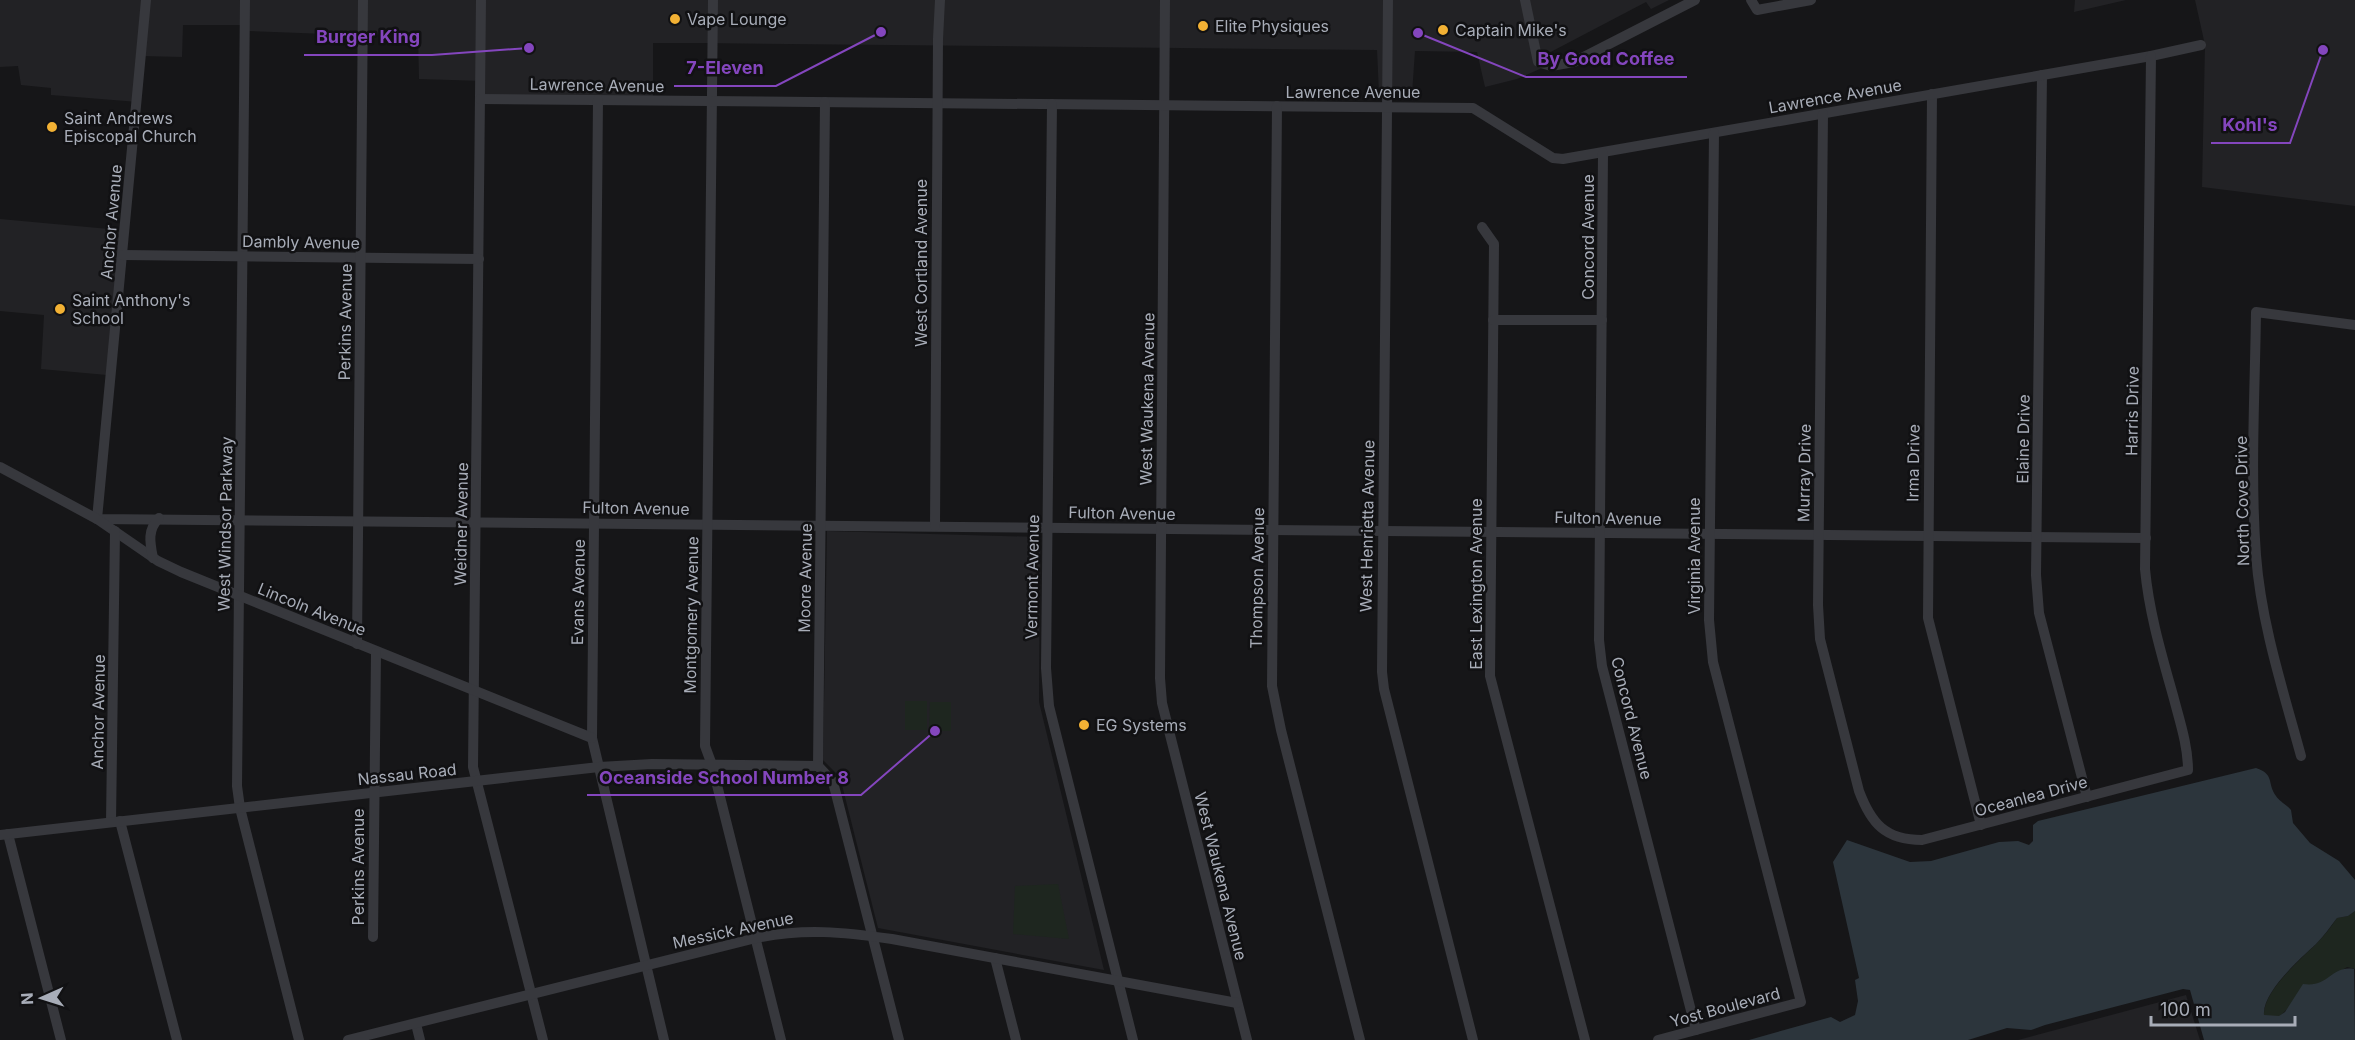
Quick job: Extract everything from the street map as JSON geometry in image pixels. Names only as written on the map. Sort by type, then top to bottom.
[{"type":"street","name":"Anchor Avenue","points":[[97,519],[146,0]]},
{"type":"street","name":"West Windsor Parkway","points":[[245,0],[237,786],[240,808],[299,1040]]},
{"type":"street","name":"Perkins Avenue","points":[[357,644],[363,0]]},
{"type":"street","name":"Weidner Avenue","points":[[482,0],[473,767],[543,1040]]},
{"type":"street","name":"Montgomery Avenue","points":[[713,0],[705,746],[712,765],[782,1040]]},
{"type":"street","name":"West Cortland Avenue","points":[[935,526],[937,103],[940,0]]},
{"type":"street","name":"West Waukena Avenue","points":[[1165,0],[1160,678],[1162,703],[1246,1040]]},
{"type":"street","name":"West Henrietta Avenue","points":[[1388,0],[1381,644],[1384,689],[1473,1040]]},
{"type":"street","points":[[1525,0],[1538,62],[1551,66],[1574,62],[1695,0]]},
{"type":"street","points":[[1751,0],[1757,10],[1811,0]]},
{"type":"street","name":"Lawrence Avenue","points":[[480,99],[1473,108],[1553,158],[1563,159],[2151,56],[2201,45]]},
{"type":"street","name":"Harris Drive","points":[[2151,56],[2146,538],[2148,595],[2187,748],[2188,761]]},
{"type":"street","name":"Elaine Drive","points":[[2042,75],[2037,537],[2039,613],[2087,797]]},
{"type":"street","name":"Irma Drive","points":[[1932,94],[1927,590],[1930,628],[1981,825]]},
{"type":"street","name":"Evans Avenue","points":[[598,100],[592,738],[664,1040]]},
{"type":"street","name":"Moore Avenue","points":[[818,766],[825,102]]},
{"type":"street","name":"Vermont Avenue","points":[[1052,104],[1046,668],[1049,706],[1133,1040]]},
{"type":"street","name":"Thompson Avenue","points":[[1277,106],[1271,656],[1274,699],[1360,1040]]},
{"type":"street","name":"Murray Drive","points":[[1823,114],[1818,535],[1820,639],[1859,791],[1867,812],[1875,823]]},
{"type":"street","name":"Virginia Avenue","points":[[1714,133],[1709,620],[1713,662],[1792,969]]},
{"type":"street","name":"Concord Avenue","points":[[1604,153],[1599,640],[1602,666],[1696,1030]]},
{"type":"street","name":"East Lexington Avenue","points":[[1482,227],[1494,244],[1490,676],[1585,1040]]},
{"type":"street","name":"Dambly Avenue","points":[[123,255],[479,259]]},
{"type":"street","name":"North Cove Drive","points":[[2301,756],[2267,632],[2256,556],[2254,517],[2256,312],[2355,325]]},
{"type":"street","points":[[1493,320],[1602,320]]},
{"type":"street","name":"Lincoln Avenue","points":[[0,467],[97,519],[153,558],[181,572],[592,738]]},
{"type":"street","points":[[153,558],[149,539],[152,525],[159,518]]},
{"type":"street","name":"Fulton Avenue","points":[[97,519],[240,518],[2146,538]]},
{"type":"street","name":"Anchor Avenue","points":[[115,531],[116,822],[177,1040]]},
{"type":"street","name":"Perkins Avenue","points":[[373,938],[376,652]]},
{"type":"street","name":"Oceanlea Drive","points":[[1875,823],[1892,835],[1911,840],[1922,840],[2188,770],[2188,761]]},
{"type":"street","name":"Nassau Road","points":[[4,834],[599,767],[652,764],[818,766]]},
{"type":"street","points":[[818,766],[833,782],[898,1040]]},
{"type":"street","points":[[4,834],[61,1040]]},
{"type":"street","name":"Messick Avenue","points":[[348,1040],[781,932],[813,930],[872,936],[1237,1003]]},
{"type":"street","points":[[995,958],[1016,1040]]},
{"type":"street","name":"Yost Boulevard","points":[[1658,1040],[1801,1002],[1792,969]]},
{"type":"street","points":[[416,1024],[420,1040]]},
{"type":"shaded area","points":[[0,0],[1669,0],[1651,9],[1646,2],[1543,56],[1542,68],[1517,79],[1485,87],[1477,52],[1415,51],[1412,94],[1379,93],[1377,50],[653,43],[653,98],[483,96],[483,81],[419,79],[418,34],[353,35],[247,31],[247,25],[183,25],[182,57],[142,56],[138,102],[51,95],[51,88],[21,85],[18,66],[0,67]]},
{"type":"shaded area","points":[[2075,0],[2126,0],[2074,12]]},
{"type":"shaded area","points":[[2195,0],[2355,0],[2355,206],[2202,187],[2205,45]]},
{"type":"shaded area","points":[[0,219],[120,230],[107,375],[41,369],[44,315],[0,311]]},
{"type":"shaded area","points":[[827,531],[1040,537],[1039,702],[1104,970],[878,928],[840,777],[823,760]]},
{"type":"shaded area","points":[[905,701],[927,701],[927,730],[905,730]]},
{"type":"shaded area","points":[[930,702],[951,702],[951,731],[929,731]]},
{"type":"shaded area","points":[[2256,768],[2266,773],[2273,792],[2291,810],[2293,823],[2310,843],[2339,861],[2355,880],[2355,911],[2348,916],[2337,918],[2319,941],[2275,986],[2265,1006],[2264,1015],[2279,1016],[2285,1012],[2303,984],[2319,983],[2340,970],[2354,969],[2355,1040],[2204,1040],[2190,990],[2183,989],[2031,1030],[2007,1028],[1968,1040],[1749,1040],[1831,1017],[1840,1022],[1855,1015],[1858,1001],[1855,980],[1859,978],[1833,862],[1847,840],[1910,862],[1931,861],[1999,842],[2018,841],[2029,845],[2033,841],[2033,825],[2038,821]]},
{"type":"shaded area","points":[[1058,884],[1069,939],[1013,934],[1015,886]]},
{"type":"shaded area","points":[[2355,911],[2355,969],[2347,967],[2322,983],[2311,985],[2280,1016],[2264,1016],[2269,997],[2283,977],[2322,938],[2337,918],[2348,916]]},
{"type":"shaded area","points":[[2186,995],[2200,1040],[2018,1040]]},
{"type":"place","name":"Vape Lounge","points":[[675,19]]},
{"type":"place","name":"Elite Physiques","points":[[1203,26]]},
{"type":"place","name":"Captain Mike's","points":[[1443,30]]},
{"type":"place","name":"7-Eleven","points":[[881,32]]},
{"type":"place","name":"By Good Coffee","points":[[1418,33]]},
{"type":"place","name":"Burger King","points":[[529,48]]},
{"type":"place","name":"Kohl's","points":[[2323,50]]},
{"type":"place","name":"Saint Andrews Episcopal Church","points":[[52,127]]},
{"type":"place","name":"Saint Anthony's School","points":[[60,309]]},
{"type":"place","name":"EG Systems","points":[[1084,725]]},
{"type":"place","name":"Oceanside School Number 8","points":[[935,731]]}]
